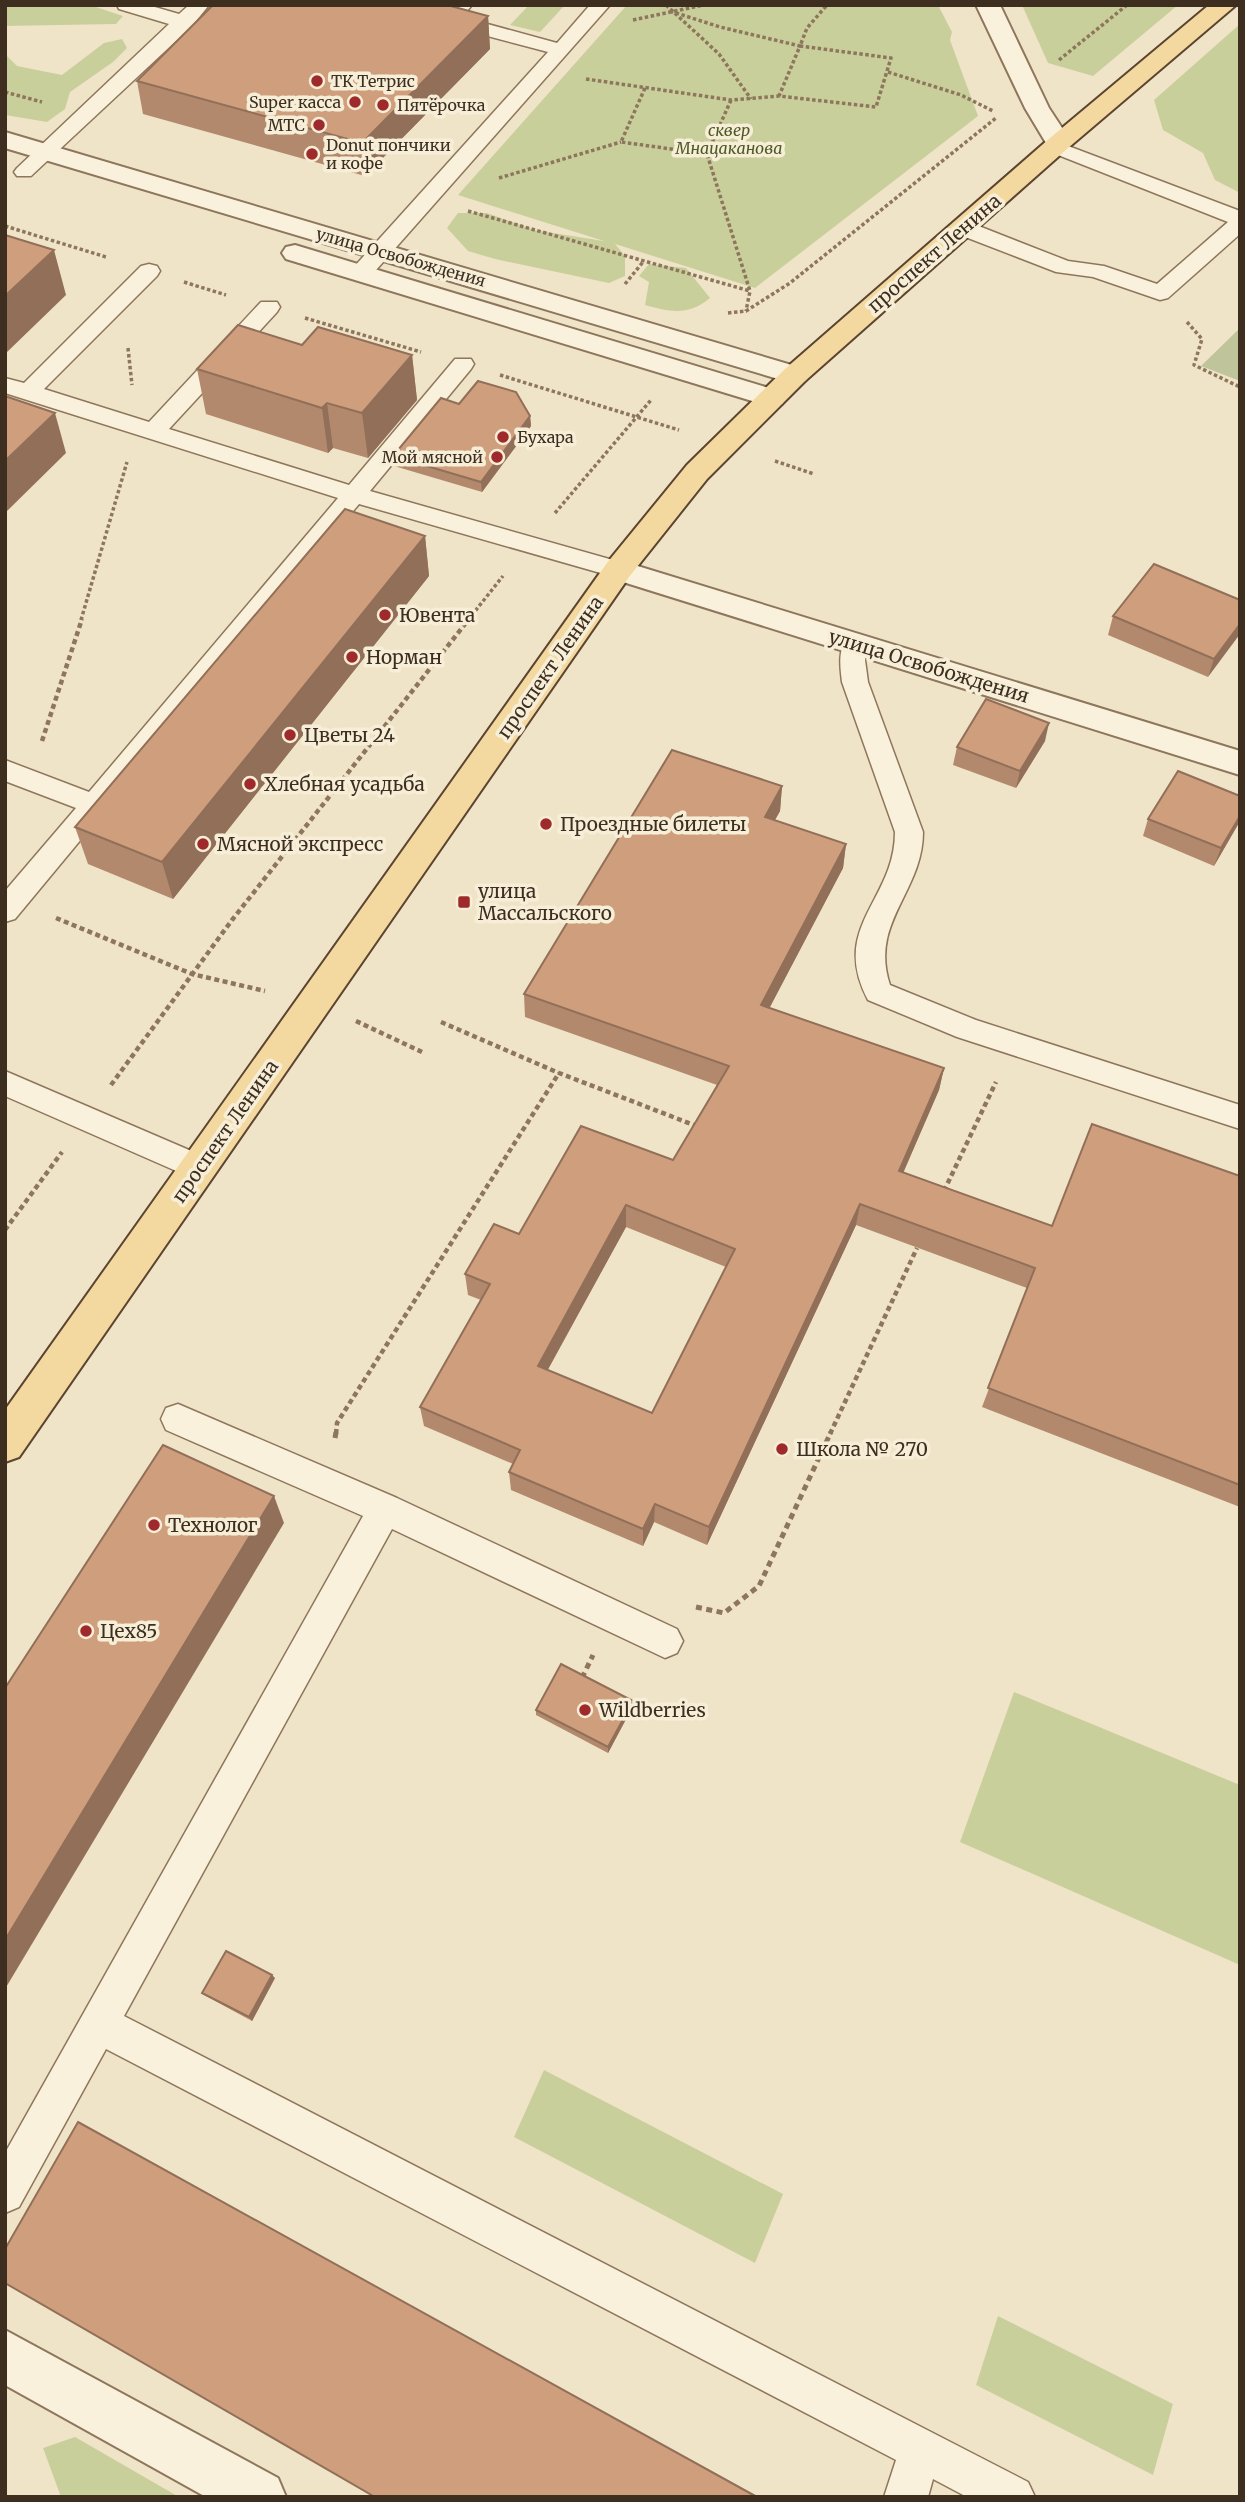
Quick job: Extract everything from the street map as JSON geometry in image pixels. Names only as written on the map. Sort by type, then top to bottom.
[{"type":"main road","name":"проспект Ленина","points":[[5,1444],[618,570],[697,472],[784,387],[963,228],[1224,5]]},
{"type":"street","points":[[988,5],[1057,145]]},
{"type":"street","name":"улица Освобождения","points":[[5,140],[382,251],[784,387]]},
{"type":"street","name":"улица Освобождения","points":[[15,169],[361,273],[784,387]]},
{"type":"street","name":"улица Освобождения","points":[[618,570],[1240,763]]},
{"type":"street","points":[[5,2356],[259,2497]]},
{"type":"lane","points":[[126,5],[185,22]]},
{"type":"lane","points":[[15,169],[46,152],[200,5]]},
{"type":"lane","points":[[463,5],[449,20],[562,50]]},
{"type":"lane","points":[[361,273],[601,5]]},
{"type":"lane","points":[[963,228],[1064,267],[1096,271],[1160,293],[1240,221],[1057,145]]},
{"type":"lane","points":[[29,392],[149,271]]},
{"type":"lane","points":[[153,432],[269,307]]},
{"type":"lane","points":[[5,911],[463,364]]},
{"type":"lane","points":[[5,385],[356,495],[529,542],[618,570]]},
{"type":"lane","points":[[856,643],[850,654],[868,724],[906,818],[911,843],[905,867],[881,908],[867,946],[867,971],[878,992],[1014,1044],[1240,1117]]},
{"type":"lane","points":[[5,770],[93,804]]},
{"type":"lane","points":[[5,1083],[199,1168]]},
{"type":"lane","points":[[178,1419],[385,1509],[665,1640]]},
{"type":"lane","points":[[5,2193],[385,1509]]},
{"type":"lane","points":[[99,2024],[1013,2497]]},
{"type":"lane","points":[[906,2497],[921,2449]]},
{"type":"path","points":[[666,5],[719,54],[752,100]]},
{"type":"path","points":[[580,29],[704,5]]},
{"type":"path","points":[[779,96],[807,28],[827,5]]},
{"type":"path","points":[[1050,68],[1127,5]]},
{"type":"path","points":[[541,72],[731,100],[779,96],[876,107],[891,58],[800,46],[720,27],[670,11]]},
{"type":"path","points":[[888,72],[961,95],[1000,115]]},
{"type":"path","points":[[621,142],[645,88]]},
{"type":"path","points":[[5,92],[85,115]]},
{"type":"path","points":[[731,100],[707,154],[750,290],[746,310]]},
{"type":"path","points":[[995,103],[1000,115]]},
{"type":"path","points":[[723,314],[746,310],[790,283],[1000,115]]},
{"type":"path","points":[[428,200],[621,142],[707,154]]},
{"type":"path","points":[[428,200],[750,290]]},
{"type":"path","points":[[5,226],[684,432]]},
{"type":"path","points":[[621,289],[643,262]]},
{"type":"path","points":[[1160,293],[1202,339],[1194,365],[1240,387]]},
{"type":"path","points":[[5,1230],[232,920],[529,542],[652,399]]},
{"type":"path","points":[[41,744],[68,666],[128,458]]},
{"type":"path","points":[[775,461],[814,474]]},
{"type":"path","points":[[441,1022],[559,1073],[707,1130]]},
{"type":"path","points":[[942,1196],[1014,1044]]},
{"type":"path","points":[[334,1444],[337,1423],[559,1073]]},
{"type":"path","points":[[692,1607],[724,1613],[759,1586],[918,1248]]},
{"type":"green space","points":[[5,5],[90,5],[123,16],[116,24],[5,26]]},
{"type":"green space","points":[[529,5],[565,5],[540,32],[510,25]]},
{"type":"green space","name":"сквер Мнацаканова","points":[[627,5],[938,5],[952,32],[950,40],[978,116],[755,288],[615,244],[625,256],[625,276],[609,283],[468,251],[447,228],[458,213],[487,213],[534,230],[604,241],[458,195]]},
{"type":"green space","points":[[1022,5],[1178,5],[1093,76],[1048,63]]},
{"type":"green space","points":[[1240,24],[1240,193],[1215,180],[1203,153],[1163,130],[1154,100]]},
{"type":"green space","points":[[122,39],[127,48],[113,62],[70,92],[65,109],[47,122],[5,115],[5,54],[17,66],[62,75],[104,43]]},
{"type":"green space","points":[[649,264],[686,268],[710,298],[694,308],[679,311],[645,305],[649,282],[639,276]]},
{"type":"green space","points":[[1240,328],[1240,381],[1201,366]]},
{"type":"green space","points":[[1014,1692],[1240,1785],[1240,1965],[960,1842]]},
{"type":"green space","points":[[544,2070],[783,2194],[755,2263],[514,2137]]},
{"type":"green space","points":[[998,2316],[1173,2404],[1153,2475],[976,2385]]},
{"type":"green space","points":[[75,2437],[179,2497],[61,2497],[43,2448]]},
{"type":"building","name":"ТК Тетрис","points":[[213,5],[447,5],[488,16],[362,143],[137,81]]},
{"type":"building","points":[[5,235],[54,250],[5,296]]},
{"type":"building","points":[[238,325],[302,345],[318,327],[412,355],[362,413],[327,403],[322,408],[197,369]]},
{"type":"building","points":[[478,381],[516,392],[530,416],[481,482],[393,456],[441,398],[459,404]]},
{"type":"building","points":[[5,396],[55,413],[5,461]]},
{"type":"building","points":[[345,509],[425,536],[162,862],[75,827]]},
{"type":"building","points":[[1154,564],[1240,600],[1240,624],[1214,659],[1113,616]]},
{"type":"building","points":[[986,699],[1049,723],[1020,771],[957,747]]},
{"type":"building","points":[[672,750],[782,786],[765,817],[846,844],[761,1005],[944,1068],[899,1171],[1052,1226],[1092,1124],[1240,1176],[1240,1485],[988,1388],[1035,1268],[860,1204],[709,1527],[655,1504],[643,1529],[509,1472],[520,1450],[420,1407],[490,1284],[465,1274],[494,1224],[519,1234],[581,1126],[673,1160],[729,1066],[524,994]],"holes":[[[626,1205],[735,1249],[652,1413],[538,1366]]]},
{"type":"building","points":[[1178,771],[1240,796],[1240,816],[1221,848],[1148,819]]},
{"type":"building","points":[[163,1445],[274,1496],[5,1940],[5,1688]]},
{"type":"building","points":[[561,1664],[633,1701],[608,1747],[536,1710]]},
{"type":"building","points":[[226,1951],[272,1975],[249,2017],[202,1993]]},
{"type":"building","points":[[78,2122],[757,2497],[375,2497],[5,2283],[5,2249]]},
{"type":"place","name":"ТК Тетрис","points":[[317,81]]},
{"type":"place","name":"Super касса","points":[[355,102]]},
{"type":"place","name":"Пятёрочка","points":[[383,105]]},
{"type":"place","name":"МТС","points":[[319,125]]},
{"type":"place","name":"Donut пончики и кофе","points":[[312,154]]},
{"type":"place","name":"Бухара","points":[[503,437]]},
{"type":"place","name":"Мой мясной","points":[[497,457]]},
{"type":"place","name":"Ювента","points":[[385,615]]},
{"type":"place","name":"Норман","points":[[352,657]]},
{"type":"place","name":"Цветы 24","points":[[290,735]]},
{"type":"place","name":"Хлебная усадьба","points":[[250,784]]},
{"type":"place","name":"Проездные билеты","points":[[546,824]]},
{"type":"place","name":"Мясной экспресс","points":[[203,844]]},
{"type":"place","name":"улица Массальского","points":[[464,902]]},
{"type":"place","name":"Школа № 270","points":[[782,1449]]},
{"type":"place","name":"Технолог","points":[[154,1525]]},
{"type":"place","name":"Цех85","points":[[86,1631]]},
{"type":"place","name":"Wildberries","points":[[585,1710]]}]
